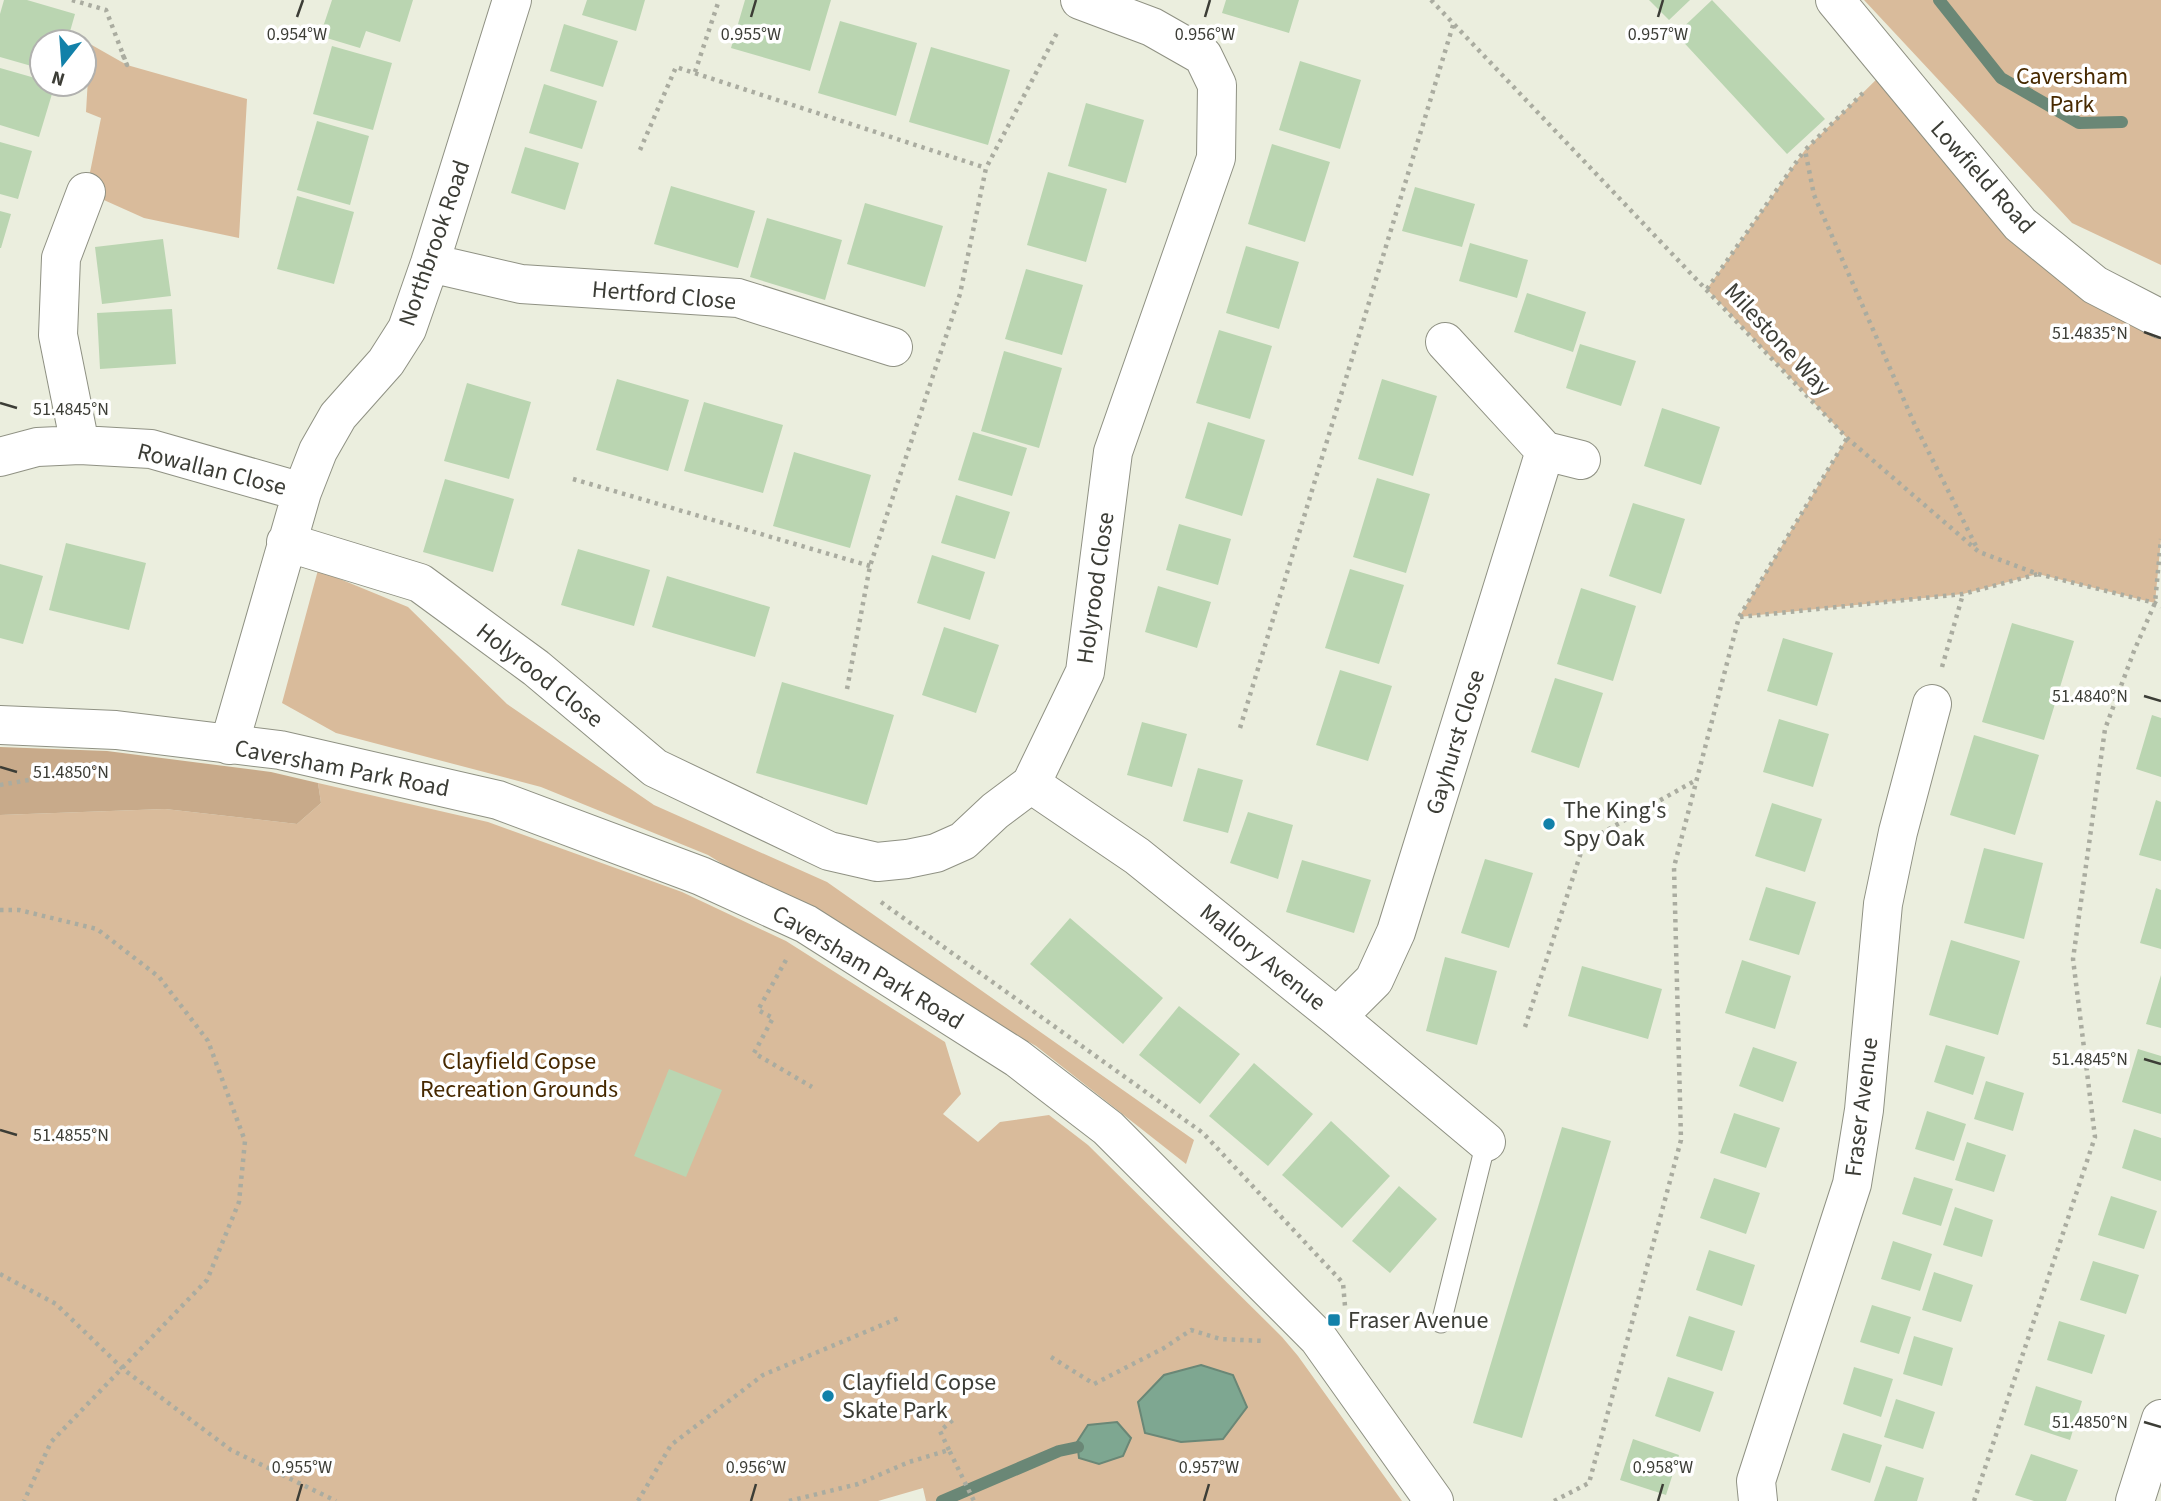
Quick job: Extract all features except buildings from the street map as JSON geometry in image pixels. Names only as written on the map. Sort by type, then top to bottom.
[{"type":"street","name":"Northbrook Road","points":[[229,745],[302,492],[318,451],[338,416],[386,362],[407,329],[512,0]]},
{"type":"street","name":"Lowfield Road","points":[[1836,0],[2020,224],[2095,285],[2161,319]]},
{"type":"street","name":"Holyrood Close","points":[[286,542],[420,583],[536,668],[655,768],[829,851],[877,862],[936,853],[963,841],[995,811],[1031,784],[1085,672],[1113,452],[1216,158],[1217,85],[1203,56],[1152,27],[1071,12]]},
{"type":"street","points":[[80,445],[58,335],[61,258],[86,192]]},
{"type":"street","name":"Hertford Close","points":[[430,263],[522,284],[738,298],[893,347]]},
{"type":"street","points":[[1445,342],[1545,451],[1581,460]]},
{"type":"street","name":"Rowallan Close","points":[[0,457],[37,447],[80,445],[151,449],[302,492]]},
{"type":"street","name":"Gayhurst Close","points":[[1336,1017],[1374,980],[1396,932],[1545,451]]},
{"type":"street","name":"Fraser Avenue","points":[[1758,1501],[1756,1481],[1852,1184],[1864,1110],[1884,904],[1898,832],[1932,704]]},
{"type":"street","name":"Caversham Park Road","points":[[0,725],[117,730],[280,750],[498,800],[701,876],[806,924],[1017,1058],[1108,1128],[1318,1338],[1434,1501]]},
{"type":"street","name":"Mallory Avenue","points":[[1031,784],[1137,856],[1486,1143]]},
{"type":"street","points":[[2135,1501],[2161,1419]]},
{"type":"lane","points":[[1441,1323],[1486,1143]]},
{"type":"path","points":[[72,0],[106,10],[127,65],[122,53]]},
{"type":"path","points":[[695,72],[719,0]]},
{"type":"path","name":"Milestone Way","points":[[1431,0],[1847,438],[1979,552],[2038,574],[2155,603],[2161,607]]},
{"type":"path","points":[[847,689],[870,566],[960,294],[986,168],[1071,12]]},
{"type":"path","points":[[1240,728],[1454,22]]},
{"type":"path","points":[[640,150],[676,66],[986,168]]},
{"type":"path","points":[[1707,289],[1805,150],[1889,67]]},
{"type":"path","points":[[1805,150],[1814,195],[1914,423],[1979,552]]},
{"type":"path","points":[[1553,1501],[1589,1483],[1681,1140],[1674,867],[1739,617],[1847,438]]},
{"type":"path","points":[[573,479],[870,566]]},
{"type":"path","points":[[1974,1501],[2095,1137],[2073,959],[2105,729],[2155,603],[2161,539]]},
{"type":"path","points":[[1739,617],[1963,594],[2038,574]]},
{"type":"path","points":[[1932,704],[1963,594]]},
{"type":"path","points":[[1525,1027],[1584,843],[1698,779]]},
{"type":"path","points":[[0,910],[19,911],[97,929],[159,977],[208,1041],[245,1141],[239,1202],[207,1280],[51,1442],[24,1501]]},
{"type":"path","points":[[806,924],[758,1010],[773,1018],[754,1053],[812,1087]]},
{"type":"path","points":[[0,1274],[56,1304],[123,1369],[232,1450],[336,1501]]},
{"type":"path","points":[[638,1501],[671,1445],[763,1376],[901,1317]]},
{"type":"path","points":[[1051,1357],[1094,1384],[1164,1348],[1191,1330],[1220,1339],[1263,1342],[1300,1319]]},
{"type":"path","points":[[954,1419],[940,1431],[973,1499]]},
{"type":"path","points":[[789,1501],[858,1485],[909,1462],[949,1450]]},
{"type":"green space","name":"Caversham Park","points":[[1864,0],[2161,0],[2161,265],[2072,223]]},
{"type":"green space","points":[[98,49],[127,65],[247,99],[239,238],[144,218],[86,192],[101,118],[86,112],[87,98],[98,98]]},
{"type":"green space","points":[[1889,67],[1950,141],[2161,319],[2161,539],[2155,603],[2038,574],[1963,594],[1739,617],[1847,438],[1707,289],[1805,150]]},
{"type":"green space","points":[[318,570],[408,607],[507,704],[654,805],[827,882],[1194,1140],[1186,1164],[1036,1046],[820,924],[708,855],[541,787],[336,733],[282,703]]},
{"type":"green space","name":"Clayfield Copse Recreation Grounds","points":[[318,783],[488,822],[682,892],[786,941],[945,1042],[961,1094],[943,1114],[978,1142],[1000,1122],[1049,1115],[1088,1145],[1282,1337],[1402,1501],[926,1501],[923,1488],[878,1501],[0,1501],[0,815],[165,809],[297,824],[321,803]]},
{"type":"shaded area","points":[[0,747],[107,751],[271,772],[318,783],[321,803],[297,824],[165,809],[0,815]]},
{"type":"shaded area","points":[[1201,1365],[1233,1375],[1247,1407],[1223,1439],[1181,1442],[1145,1433],[1138,1402],[1164,1375]]},
{"type":"shaded area","points":[[1117,1422],[1131,1438],[1123,1456],[1099,1464],[1079,1458],[1077,1442],[1088,1425]]},
{"type":"waterway","points":[[1939,0],[2001,78],[2079,123],[2122,122]]},
{"type":"waterway","points":[[942,1501],[1059,1451],[1078,1447]]},
{"type":"place","name":"The King's Spy Oak","points":[[1549,824]]},
{"type":"place","name":"Fraser Avenue","points":[[1334,1320]]},
{"type":"place","name":"Clayfield Copse Skate Park","points":[[828,1396]]}]
